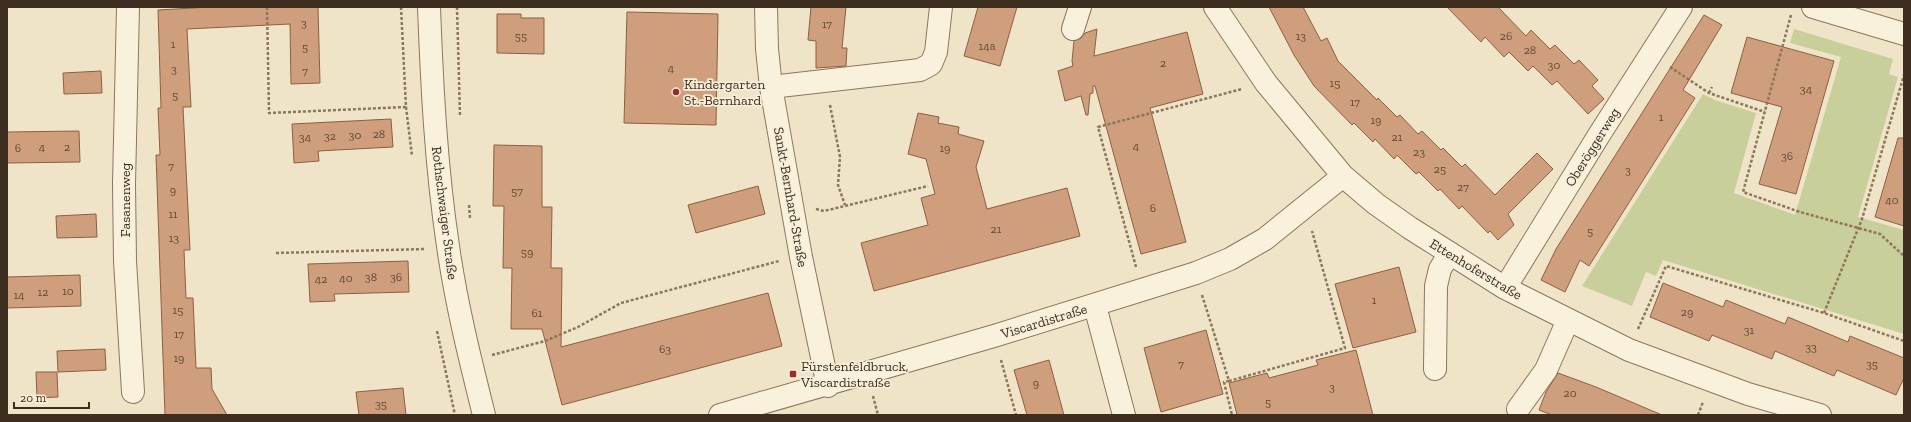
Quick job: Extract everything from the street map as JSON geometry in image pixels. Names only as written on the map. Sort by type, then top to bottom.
[{"type":"street","name":"Fasanenweg","points":[[128,7],[124,184],[125,262],[133,392]]},
{"type":"street","name":"Rothschwaiger Straße","points":[[429,7],[432,105],[448,247],[471,361],[484,415]]},
{"type":"street","name":"Sankt-Bernhard-Straße","points":[[766,7],[766,50],[771,87],[801,257],[828,386]]},
{"type":"street","points":[[771,87],[920,70],[931,64],[936,52],[941,7]]},
{"type":"street","points":[[1073,29],[1080,7]]},
{"type":"street","name":"Ettenhoferstraße","points":[[1214,7],[1266,83],[1343,176],[1376,204],[1505,288],[1629,350],[1748,394],[1820,415]]},
{"type":"street","name":"Oberöggerweg","points":[[1505,288],[1599,135],[1681,7]]},
{"type":"street","points":[[1813,7],[1904,34]]},
{"type":"street","name":"Viscardistraße","points":[[720,415],[828,386],[1095,306],[1196,273],[1230,259],[1266,239],[1306,208],[1343,176]]},
{"type":"street","points":[[1435,369],[1436,286],[1440,269],[1450,253]]},
{"type":"street","points":[[1095,306],[1124,415]]},
{"type":"street","points":[[1518,409],[1529,386],[1546,370],[1568,320]]},
{"type":"path","points":[[267,7],[269,113],[432,105]]},
{"type":"path","points":[[457,7],[460,121]]},
{"type":"path","points":[[1793,7],[1743,192],[1858,229],[1880,234],[1904,256]]},
{"type":"path","points":[[1651,54],[1709,93],[1765,112]]},
{"type":"path","points":[[1824,314],[1858,229],[1904,75]]},
{"type":"path","points":[[826,80],[840,157],[838,184],[845,205]]},
{"type":"path","points":[[1142,290],[1098,127],[1266,83]]},
{"type":"path","points":[[1709,93],[1712,87]]},
{"type":"path","points":[[817,209],[824,211],[928,186]]},
{"type":"path","points":[[468,203],[471,225]]},
{"type":"path","points":[[1232,415],[1224,382],[1345,348],[1306,208]]},
{"type":"path","points":[[276,253],[423,250],[448,247]]},
{"type":"path","points":[[471,361],[545,341],[578,327],[621,303],[782,260],[801,257]]},
{"type":"path","points":[[1629,350],[1666,266],[1824,314],[1904,341]]},
{"type":"path","points":[[1196,273],[1229,381]]},
{"type":"path","points":[[994,336],[1016,415]]},
{"type":"path","points":[[492,347],[493,355]]},
{"type":"green space","points":[[1794,29],[1893,59],[1889,74],[1898,77],[1858,217],[1904,230],[1904,334],[1663,260],[1656,276],[1646,272],[1632,306],[1582,286],[1703,94],[1715,100],[1756,113],[1734,193],[1795,215],[1841,57],[1790,43]]},
{"type":"building","points":[[211,7],[318,7],[320,83],[291,84],[290,24],[187,29],[191,107],[183,107],[190,250],[184,250],[186,298],[193,298],[196,368],[211,368],[212,389],[227,415],[165,415],[156,155],[160,155],[158,108],[161,108],[158,10]]},
{"type":"building","points":[[811,7],[846,7],[842,48],[847,48],[846,66],[816,68],[816,41],[808,40]]},
{"type":"building","points":[[978,7],[1017,7],[1000,66],[964,56]]},
{"type":"building","points":[[1269,7],[1303,7],[1321,41],[1327,38],[1338,61],[1377,100],[1378,98],[1397,117],[1400,115],[1418,134],[1422,131],[1441,150],[1443,148],[1462,167],[1465,164],[1495,195],[1537,153],[1553,169],[1508,214],[1514,225],[1498,240],[1490,231],[1488,233],[1462,206],[1459,209],[1440,189],[1438,191],[1419,172],[1416,174],[1397,155],[1394,159],[1375,139],[1373,142],[1354,123],[1352,125],[1314,86],[1294,55]]},
{"type":"building","points":[[1447,7],[1498,7],[1526,36],[1531,30],[1550,49],[1555,45],[1574,64],[1579,60],[1598,80],[1592,86],[1604,99],[1588,114],[1557,81],[1552,85],[1533,66],[1528,71],[1509,52],[1504,57],[1485,37],[1481,42]]},
{"type":"building","points":[[627,12],[718,14],[716,125],[624,123]]},
{"type":"building","points":[[497,14],[521,14],[521,18],[544,18],[544,54],[497,53]]},
{"type":"building","points":[[1704,15],[1722,25],[1683,90],[1695,98],[1589,266],[1580,260],[1565,292],[1541,280],[1556,249]]},
{"type":"building","points":[[1097,29],[1094,56],[1187,32],[1203,94],[1150,108],[1186,242],[1141,254],[1095,86],[1093,86],[1093,93],[1090,94],[1088,115],[1086,115],[1081,96],[1065,101],[1058,71],[1073,66],[1074,41],[1081,38],[1085,33]]},
{"type":"building","points":[[1747,37],[1834,61],[1796,194],[1759,184],[1782,107],[1731,93]]},
{"type":"building","points":[[101,71],[102,93],[64,94],[63,73]]},
{"type":"building","points":[[918,113],[939,117],[938,123],[959,127],[958,134],[984,141],[976,167],[987,209],[1067,188],[1080,236],[874,291],[861,243],[928,225],[921,198],[935,194],[926,159],[908,154]]},
{"type":"building","points":[[391,119],[393,147],[318,151],[319,161],[294,163],[292,124]]},
{"type":"building","points":[[79,131],[80,162],[7,163],[7,132]]},
{"type":"building","points":[[1898,138],[1904,138],[1904,226],[1875,217]]},
{"type":"building","points":[[494,145],[542,146],[542,207],[552,207],[551,268],[562,268],[561,347],[768,293],[782,346],[562,405],[542,329],[511,329],[512,268],[503,268],[504,206],[493,206]]},
{"type":"building","points":[[758,186],[765,214],[696,233],[688,205]]},
{"type":"building","points":[[96,214],[97,237],[57,238],[56,216]]},
{"type":"building","points":[[408,261],[409,292],[334,294],[335,301],[310,302],[308,264]]},
{"type":"building","points":[[1399,267],[1416,332],[1353,348],[1335,284]]},
{"type":"building","points":[[80,275],[81,306],[7,308],[7,277]]},
{"type":"building","points":[[1663,283],[1723,307],[1726,300],[1785,324],[1788,317],[1848,342],[1850,336],[1904,358],[1904,378],[1896,395],[1837,370],[1834,376],[1775,351],[1772,359],[1712,335],[1709,341],[1650,317]]},
{"type":"building","points":[[1206,330],[1223,394],[1161,412],[1144,348]]},
{"type":"building","points":[[105,349],[106,370],[58,372],[57,351]]},
{"type":"building","points":[[1356,350],[1373,415],[1237,415],[1229,383],[1267,373],[1269,378],[1318,365],[1316,360]]},
{"type":"building","points":[[1049,360],[1064,415],[1027,415],[1014,370]]},
{"type":"building","points":[[36,372],[57,372],[58,397],[37,398]]},
{"type":"building","points":[[1558,373],[1596,387],[1662,415],[1552,415],[1539,410],[1546,392]]},
{"type":"building","points":[[403,388],[406,415],[359,415],[356,392]]},
{"type":"place","name":"Kindergarten St.-Bernhard","points":[[676,92]]},
{"type":"place","name":"Fürstenfeldbruck, Viscardistraße","points":[[793,374]]}]
